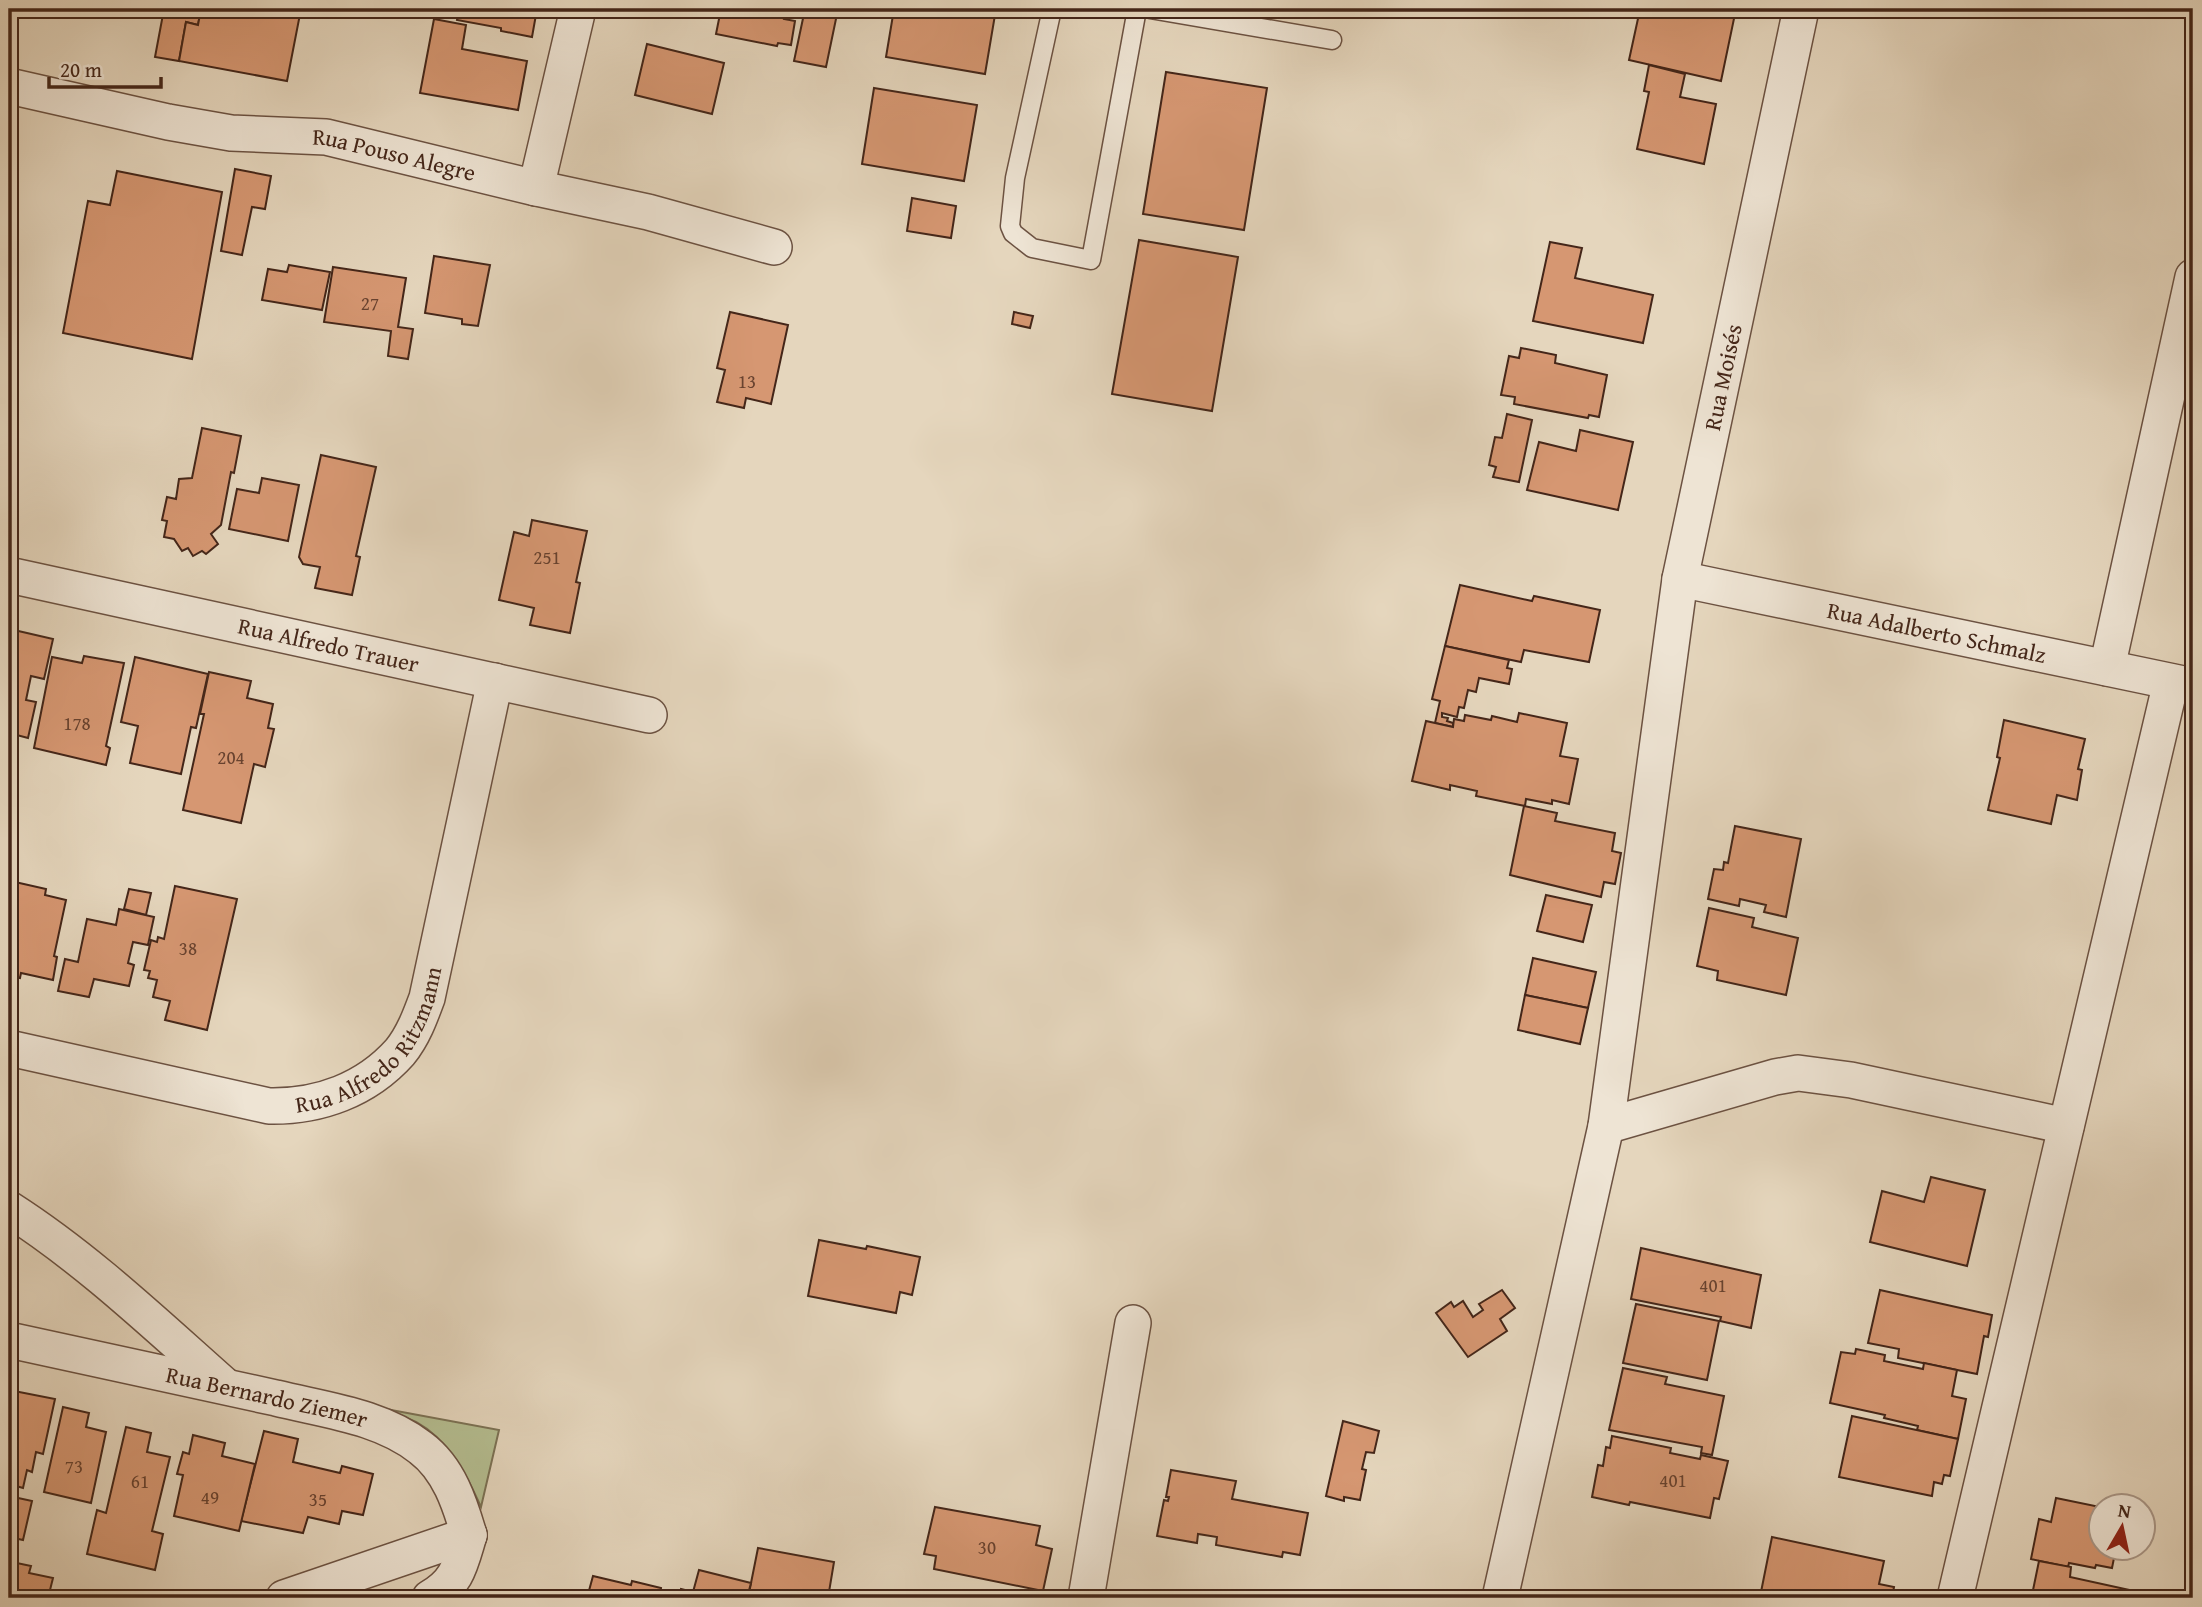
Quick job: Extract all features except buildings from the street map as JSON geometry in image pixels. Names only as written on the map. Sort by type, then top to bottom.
[{"type":"street","points":[[536,188],[578,9]]},
{"type":"street","name":"Rua Moisés","points":[[1500,1598],[1606,1126],[1680,579],[1801,9]]},
{"type":"street","name":"Rua Pouso Alegre","points":[[9,86],[168,122],[231,133],[326,137],[648,212],[774,247]]},
{"type":"street","points":[[2107,668],[2193,277]]},
{"type":"street","name":"Rua Alfredo Trauer","points":[[9,575],[649,715]]},
{"type":"street","name":"Rua Adalberto Schmalz","points":[[1680,579],[2182,684]]},
{"type":"street","name":"Rua Alfredo Ritzmann","points":[[9,1048],[269,1106],[295,1107],[321,1102],[377,1074],[401,1050],[417,1025],[427,998],[495,681]]},
{"type":"street","points":[[1955,1598],[2066,1126],[2182,684]]},
{"type":"street","points":[[1606,1126],[1775,1077],[1798,1073],[1851,1080],[2066,1126]]},
{"type":"street","points":[[9,1209],[47,1234],[109,1283],[227,1387]]},
{"type":"street","points":[[1087,1593],[1133,1323]]},
{"type":"street","name":"Rua Bernardo Ziemer","points":[[9,1340],[227,1387],[370,1422],[422,1448],[439,1466],[454,1491],[470,1535]]},
{"type":"street","points":[[284,1598],[470,1535]]},
{"type":"street","points":[[430,1598],[446,1589],[459,1570],[470,1535]]},
{"type":"lane","points":[[1052,9],[1015,178],[1010,226],[1013,233],[1032,248],[1091,260],[1137,9]]},
{"type":"lane","points":[[1150,9],[1332,40]]},
{"type":"green space","points":[[375,1407],[499,1430],[481,1507],[463,1470],[438,1438],[416,1422]]}]
